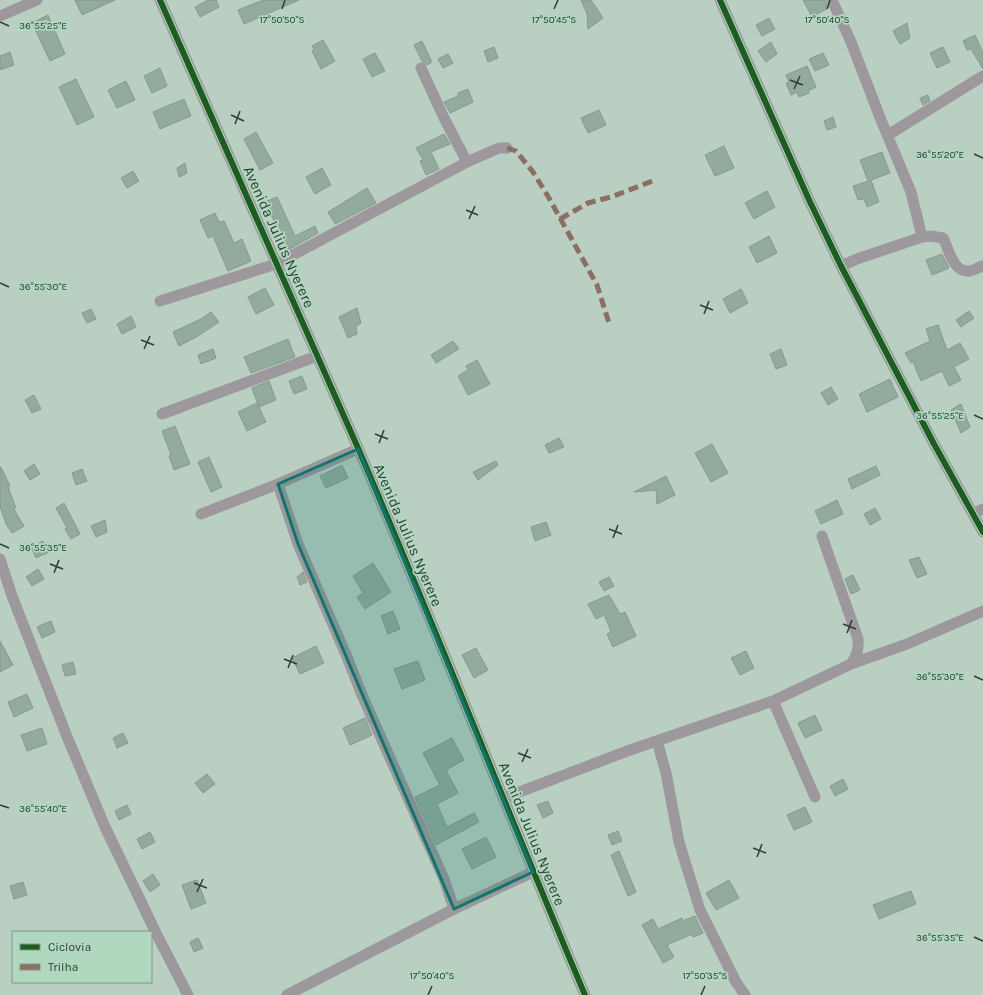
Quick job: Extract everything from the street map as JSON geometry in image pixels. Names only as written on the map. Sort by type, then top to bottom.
[{"type":"street","points":[[0,16],[37,0]]},
{"type":"street","name":"Avenida Julius Nyerere","points":[[160,0],[358,449],[585,995]]},
{"type":"street","points":[[720,0],[810,202],[841,266],[931,437],[978,511],[983,532]]},
{"type":"street","points":[[832,0],[851,42],[911,192],[922,237]]},
{"type":"street","points":[[421,68],[444,118],[467,162]]},
{"type":"street","points":[[888,134],[983,76]]},
{"type":"street","points":[[160,302],[276,264],[467,162],[499,148],[507,148]]},
{"type":"street","points":[[841,266],[922,237],[931,236],[943,238],[955,265],[960,270],[968,271],[983,266]]},
{"type":"street","points":[[162,414],[317,356]]},
{"type":"street","points":[[201,514],[278,484],[358,449]]},
{"type":"street","points":[[278,484],[298,544],[362,695],[444,879],[454,909]]},
{"type":"street","points":[[822,536],[858,639],[859,646],[851,664]]},
{"type":"street","points":[[0,559],[12,596],[68,739],[105,827],[157,935],[188,995]]},
{"type":"street","points":[[504,798],[657,741],[773,701],[851,664],[907,644],[983,611]]},
{"type":"street","points":[[773,701],[815,797]]},
{"type":"street","points":[[657,741],[666,773],[679,842],[700,910],[736,982],[745,995]]},
{"type":"street","points":[[287,995],[454,909],[533,872]]},
{"type":"highlighted area","points":[[358,449],[533,872],[454,909],[298,544],[278,484]]},
{"type":"building","points":[[75,0],[115,0],[82,15]]},
{"type":"building","points":[[208,0],[216,0],[219,7],[200,17],[195,7]]},
{"type":"building","points":[[263,0],[299,0],[244,24],[238,10]]},
{"type":"building","points":[[581,0],[591,0],[603,18],[588,29],[587,14]]},
{"type":"building","points":[[803,0],[825,0],[828,8],[812,17]]},
{"type":"building","points":[[48,15],[65,54],[50,61],[32,23]]},
{"type":"building","points":[[769,18],[775,29],[762,36],[756,25]]},
{"type":"building","points":[[907,23],[910,38],[900,44],[893,31]]},
{"type":"building","points":[[975,35],[983,53],[983,69],[971,49],[967,50],[963,41]]},
{"type":"building","points":[[323,40],[335,61],[321,69],[312,51],[314,49],[312,46]]},
{"type":"building","points":[[422,41],[432,62],[427,65],[422,61],[414,45]]},
{"type":"building","points":[[771,42],[777,54],[766,62],[758,51]]},
{"type":"building","points":[[494,47],[498,58],[488,62],[484,51]]},
{"type":"building","points":[[943,47],[950,62],[937,68],[930,53]]},
{"type":"building","points":[[10,52],[14,65],[0,70],[0,56]]},
{"type":"building","points":[[375,53],[385,71],[372,77],[363,59]]},
{"type":"building","points":[[823,53],[829,65],[815,71],[809,59]]},
{"type":"building","points":[[448,54],[453,63],[443,68],[438,59]]},
{"type":"building","points":[[807,66],[816,87],[808,91],[809,93],[799,97],[797,92],[791,95],[786,83],[789,82],[786,75]]},
{"type":"building","points":[[160,68],[167,86],[152,93],[144,76]]},
{"type":"building","points":[[76,79],[94,117],[77,125],[59,87]]},
{"type":"building","points":[[126,81],[135,100],[117,108],[108,90]]},
{"type":"building","points":[[468,89],[473,102],[450,113],[444,102],[458,96],[458,93]]},
{"type":"building","points":[[928,95],[930,101],[923,105],[920,98]]},
{"type":"building","points":[[184,99],[191,116],[160,129],[153,112]]},
{"type":"building","points":[[599,110],[606,125],[588,133],[581,118]]},
{"type":"building","points":[[833,117],[836,127],[827,130],[824,121]]},
{"type":"building","points":[[256,132],[273,163],[260,170],[244,139]]},
{"type":"building","points":[[444,134],[450,144],[431,152],[439,169],[426,175],[420,161],[423,160],[416,148]]},
{"type":"building","points":[[724,146],[734,168],[715,176],[705,155]]},
{"type":"building","points":[[882,152],[890,173],[871,180],[879,202],[867,207],[864,199],[858,200],[853,186],[868,181],[860,160]]},
{"type":"building","points":[[185,163],[187,173],[179,177],[177,168]]},
{"type":"building","points":[[322,168],[331,185],[315,194],[306,177]]},
{"type":"building","points":[[133,171],[139,181],[127,188],[121,178]]},
{"type":"building","points":[[367,188],[376,203],[335,224],[328,212]]},
{"type":"building","points":[[767,191],[775,207],[754,219],[745,203]]},
{"type":"building","points":[[277,197],[295,236],[315,226],[318,233],[288,250],[265,202]]},
{"type":"building","points":[[215,213],[219,222],[224,221],[234,243],[242,239],[251,261],[228,271],[213,236],[208,238],[200,220]]},
{"type":"building","points":[[769,236],[777,253],[757,263],[749,247]]},
{"type":"building","points":[[942,254],[949,268],[932,275],[926,260]]},
{"type":"building","points":[[265,288],[274,305],[256,314],[248,297]]},
{"type":"building","points":[[741,289],[748,303],[730,313],[723,299]]},
{"type":"building","points":[[357,308],[361,323],[356,326],[357,334],[348,338],[339,317]]},
{"type":"building","points":[[91,309],[96,319],[87,323],[82,313]]},
{"type":"building","points":[[969,311],[974,318],[961,327],[956,320]]},
{"type":"building","points":[[211,312],[219,322],[198,336],[179,346],[173,332],[201,319]]},
{"type":"building","points":[[131,316],[136,327],[122,334],[117,324]]},
{"type":"building","points":[[938,325],[947,350],[960,343],[969,359],[954,367],[961,380],[949,386],[942,371],[921,381],[913,362],[911,363],[905,353],[930,341],[926,329]]},
{"type":"building","points":[[288,339],[295,357],[251,373],[244,357]]},
{"type":"building","points":[[453,341],[459,349],[436,363],[431,355]]},
{"type":"building","points":[[213,349],[216,358],[201,364],[198,355]]},
{"type":"building","points":[[781,349],[787,365],[776,369],[770,354]]},
{"type":"building","points":[[477,360],[490,384],[468,395],[458,376],[468,370],[466,366]]},
{"type":"building","points":[[302,376],[307,389],[294,394],[289,381]]},
{"type":"building","points":[[890,379],[898,397],[867,412],[859,394]]},
{"type":"building","points":[[269,381],[276,400],[259,407],[252,388]]},
{"type":"building","points":[[831,387],[838,399],[828,405],[821,393]]},
{"type":"building","points":[[34,395],[41,409],[32,413],[25,400]]},
{"type":"building","points":[[257,403],[266,422],[247,431],[238,412]]},
{"type":"building","points":[[961,404],[970,427],[961,433],[951,410]]},
{"type":"building","points":[[175,426],[190,464],[174,470],[169,456],[171,455],[162,431]]},
{"type":"building","points":[[559,438],[564,447],[549,453],[545,445]]},
{"type":"building","points":[[712,444],[728,473],[711,482],[695,453]]},
{"type":"building","points":[[209,457],[222,487],[211,492],[198,462]]},
{"type":"building","points":[[496,461],[498,465],[478,480],[473,472]]},
{"type":"building","points":[[34,464],[40,474],[30,480],[24,471]]},
{"type":"building","points":[[342,465],[348,478],[326,488],[320,476]]},
{"type":"building","points":[[876,466],[880,475],[852,489],[848,479]]},
{"type":"building","points":[[0,467],[10,486],[8,487],[16,508],[13,508],[24,526],[12,533],[6,524],[0,506]]},
{"type":"building","points":[[82,469],[87,481],[76,485],[72,473]]},
{"type":"building","points":[[666,476],[675,495],[657,504],[656,490],[634,492]]},
{"type":"building","points":[[837,500],[843,514],[821,524],[815,511]]},
{"type":"building","points":[[64,503],[80,534],[71,539],[56,508]]},
{"type":"building","points":[[875,508],[881,519],[870,525],[864,514]]},
{"type":"building","points":[[105,520],[107,532],[96,537],[91,526]]},
{"type":"building","points":[[546,522],[551,535],[535,541],[531,527]]},
{"type":"building","points":[[43,541],[49,552],[36,558],[31,547]]},
{"type":"building","points":[[919,557],[927,574],[917,578],[909,560]]},
{"type":"building","points":[[373,563],[391,592],[365,609],[357,597],[363,593],[353,576]]},
{"type":"building","points":[[38,569],[44,579],[32,586],[26,577]]},
{"type":"building","points":[[303,572],[307,582],[300,585],[297,577]]},
{"type":"building","points":[[853,575],[860,590],[851,594],[845,579]]},
{"type":"building","points":[[609,577],[614,586],[604,591],[599,582]]},
{"type":"building","points":[[609,595],[620,614],[625,612],[636,636],[613,647],[607,634],[611,631],[604,615],[596,619],[588,604]]},
{"type":"building","points":[[393,611],[400,629],[388,634],[381,616]]},
{"type":"building","points":[[51,621],[55,632],[42,638],[37,627]]},
{"type":"building","points":[[0,641],[13,665],[0,672]]},
{"type":"building","points":[[316,646],[324,663],[300,674],[292,658]]},
{"type":"building","points":[[476,648],[488,670],[474,678],[462,655]]},
{"type":"building","points":[[746,651],[754,668],[740,675],[731,658]]},
{"type":"building","points":[[418,661],[425,680],[402,689],[394,669]]},
{"type":"building","points":[[73,662],[76,674],[65,676],[62,665]]},
{"type":"building","points":[[27,694],[33,708],[14,717],[8,702]]},
{"type":"building","points":[[815,715],[822,730],[805,738],[798,723]]},
{"type":"building","points":[[365,718],[372,735],[350,745],[343,728]]},
{"type":"building","points":[[42,728],[47,744],[27,751],[21,735]]},
{"type":"building","points":[[123,733],[128,743],[117,748],[113,738]]},
{"type":"building","points":[[452,738],[464,760],[446,770],[458,793],[437,804],[447,827],[474,813],[479,822],[436,845],[415,797],[440,785],[423,753]]},
{"type":"building","points":[[207,774],[215,784],[203,793],[195,783]]},
{"type":"building","points":[[843,779],[848,789],[835,796],[830,786]]},
{"type":"building","points":[[548,801],[553,813],[543,818],[537,805]]},
{"type":"building","points":[[127,805],[131,814],[119,820],[115,811]]},
{"type":"building","points":[[805,807],[812,822],[794,830],[787,815]]},
{"type":"building","points":[[618,831],[622,841],[612,845],[608,835]]},
{"type":"building","points":[[150,832],[155,842],[142,849],[137,839]]},
{"type":"building","points":[[486,837],[496,857],[472,869],[462,849]]},
{"type":"building","points":[[619,851],[636,892],[628,896],[611,855]]},
{"type":"building","points":[[153,874],[160,885],[150,892],[143,881]]},
{"type":"building","points":[[197,880],[206,903],[191,909],[182,885]]},
{"type":"building","points":[[729,880],[739,898],[716,910],[706,893]]},
{"type":"building","points":[[23,882],[27,895],[14,899],[10,886]]},
{"type":"building","points":[[911,891],[916,904],[879,919],[873,905]]},
{"type":"building","points":[[695,916],[703,933],[693,937],[692,934],[667,945],[674,957],[663,963],[642,925],[653,919],[658,929],[682,918],[683,921]]},
{"type":"building","points":[[198,938],[203,948],[194,952],[190,942]]},
{"type":"marked path","points":[[507,148],[516,151],[533,172],[549,198],[597,285],[609,323]]},
{"type":"marked path","points":[[560,219],[588,203],[611,197],[655,180]]},
{"type":"cycle path","points":[[160,0],[358,448],[416,584],[585,995]]},
{"type":"cycle path","points":[[720,0],[810,202],[841,266],[934,444],[983,532]]}]
